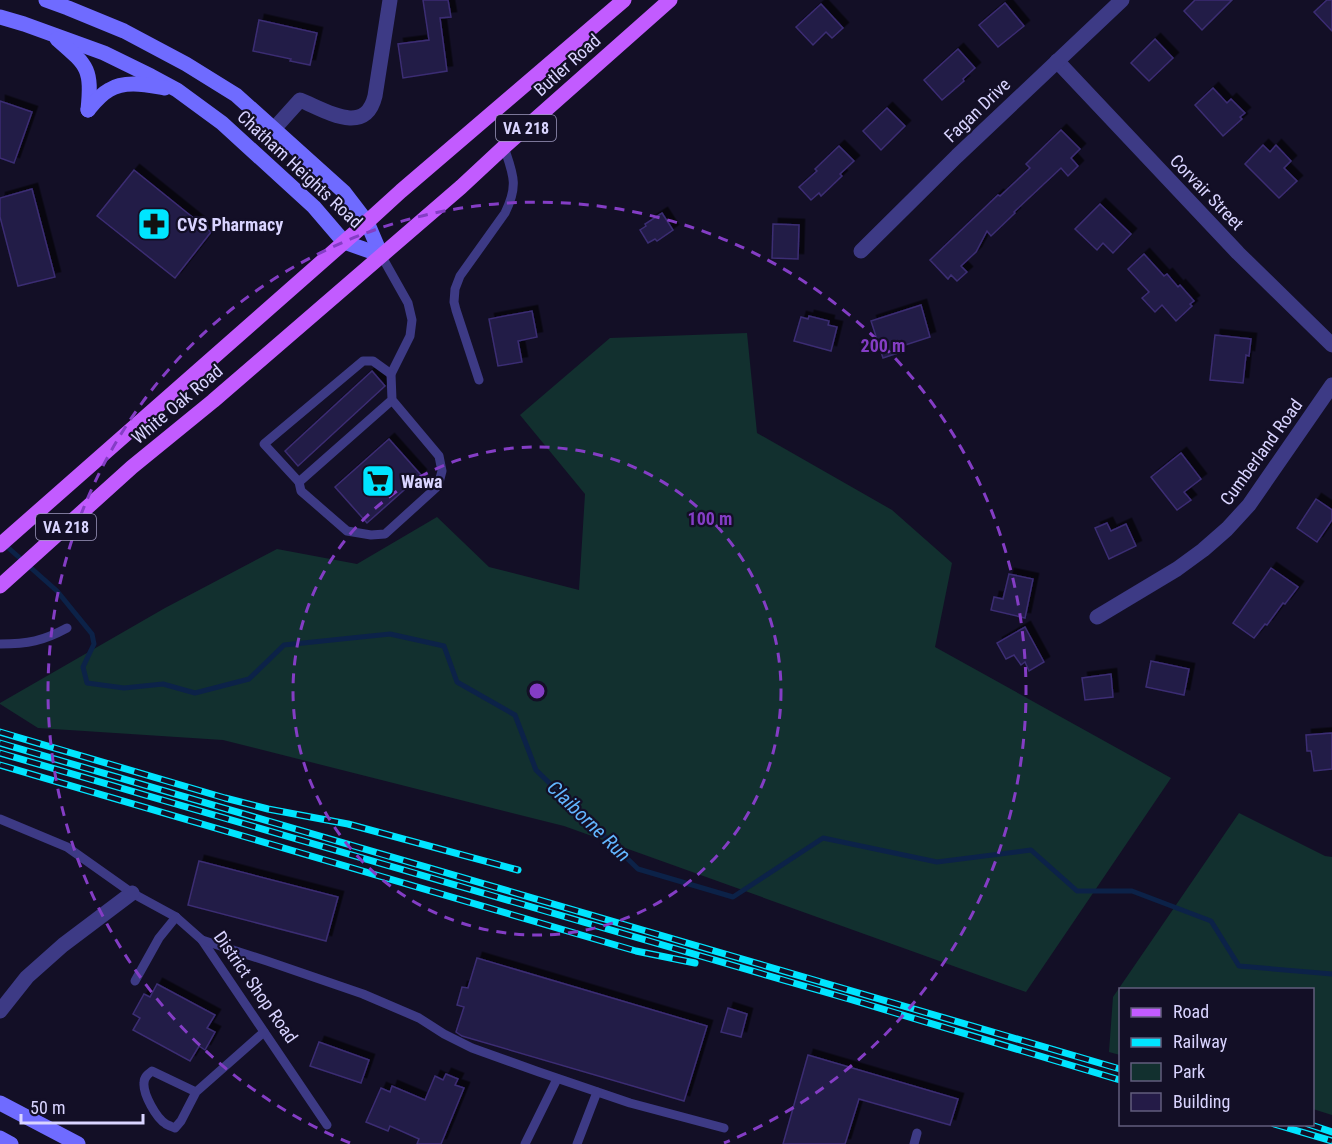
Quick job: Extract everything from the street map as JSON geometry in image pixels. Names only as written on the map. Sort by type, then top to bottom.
[{"type":"main road","name":"Chatham Heights Road","points":[[46,0],[124,31],[186,64],[236,95],[344,192],[367,222],[381,255]]},
{"type":"main road","name":"Butler Road","points":[[367,222],[409,183],[624,0]]},
{"type":"main road","name":"Butler Road","points":[[381,255],[461,187],[670,0]]},
{"type":"main road","name":"Chatham Heights Road","points":[[0,17],[51,33],[118,59],[177,90],[222,123],[314,207],[344,242],[381,255]]},
{"type":"main road","points":[[51,33],[75,55],[88,73],[90,88],[88,110],[106,92],[120,86],[138,84],[177,90]]},
{"type":"main road","name":"VA 218","points":[[344,242],[367,222]]},
{"type":"main road","name":"White Oak Road","points":[[0,545],[344,242]]},
{"type":"main road","name":"White Oak Road","points":[[0,586],[132,468],[381,255]]},
{"type":"main road","points":[[0,1104],[78,1144]]},
{"type":"main road","points":[[0,1138],[11,1144]]},
{"type":"street","points":[[273,130],[300,100],[346,118],[357,118],[366,114],[373,105],[375,96],[390,0]]},
{"type":"street","name":"Fagan Drive","points":[[861,251],[957,156],[1122,0]]},
{"type":"street","name":"Corvair Street","points":[[1057,61],[1238,253],[1332,345]]},
{"type":"street","name":"Cumberland Road","points":[[1097,617],[1177,569],[1227,529],[1249,505],[1332,385]]},
{"type":"street","points":[[0,1011],[27,977],[63,945],[132,893]]},
{"type":"lane","points":[[479,380],[456,310],[455,289],[460,276],[506,213],[511,202],[513,176],[504,147]]},
{"type":"lane","points":[[381,255],[408,303],[412,320],[410,336],[391,374],[392,400],[439,456],[442,471],[438,486],[385,534],[371,535],[347,531],[301,490],[299,482],[264,444],[363,361],[373,361],[391,374]]},
{"type":"lane","points":[[299,482],[392,400]]},
{"type":"lane","points":[[0,644],[21,644],[49,638],[67,628]]},
{"type":"lane","name":"District Shop Road","points":[[0,819],[67,847],[132,893],[176,917],[202,940],[327,1125]]},
{"type":"lane","points":[[135,981],[159,938],[176,917]]},
{"type":"lane","points":[[202,940],[363,994],[418,1018],[472,1048],[557,1079],[630,1103],[724,1128]]},
{"type":"lane","points":[[196,1092],[152,1071],[147,1075],[144,1083],[146,1095],[157,1116],[166,1125],[175,1128],[196,1092],[264,1032]]},
{"type":"lane","points":[[525,1144],[557,1079]]},
{"type":"lane","points":[[577,1144],[597,1092]]},
{"type":"lane","points":[[914,1144],[917,1133]]},
{"type":"green space","points":[[747,333],[757,433],[892,510],[952,563],[935,647],[1171,778],[1026,992],[564,826],[223,740],[38,728],[0,704],[165,608],[277,549],[357,564],[437,517],[489,567],[579,590],[585,494],[520,415],[610,338]]},
{"type":"green space","points":[[1239,813],[1325,856],[1332,857],[1332,1115],[1314,1109],[1314,988],[1119,988]]},
{"type":"green space","points":[[1119,988],[1119,1055],[1109,1052],[1113,997]]},
{"type":"building","points":[[423,0],[448,0],[451,17],[440,18],[447,71],[403,78],[398,44],[429,40]]},
{"type":"building","points":[[1195,0],[1232,0],[1202,30],[1184,11]]},
{"type":"building","points":[[1327,0],[1332,0],[1332,31],[1314,12]]},
{"type":"building","points":[[1005,3],[1024,26],[998,47],[979,25]]},
{"type":"building","points":[[821,4],[843,28],[832,38],[826,32],[813,45],[796,27]]},
{"type":"building","points":[[259,20],[317,33],[310,65],[253,51]]},
{"type":"building","points":[[1155,39],[1173,58],[1149,81],[1131,63]]},
{"type":"building","points":[[958,49],[975,68],[942,100],[924,80]]},
{"type":"building","points":[[1213,88],[1227,103],[1231,99],[1245,113],[1240,117],[1242,119],[1223,136],[1195,105]]},
{"type":"building","points":[[0,101],[32,112],[14,163],[0,158]]},
{"type":"building","points":[[887,108],[905,126],[881,150],[863,131]]},
{"type":"building","points":[[1061,130],[1080,149],[1071,158],[1078,166],[1068,176],[1061,168],[991,236],[987,231],[976,252],[961,266],[967,272],[957,281],[951,275],[948,279],[930,260],[1030,168],[1026,164]]},
{"type":"building","points":[[1263,145],[1270,152],[1276,145],[1291,161],[1284,168],[1297,181],[1279,198],[1245,164]]},
{"type":"building","points":[[839,146],[854,161],[821,196],[819,193],[811,200],[799,187]]},
{"type":"building","name":"CVS Pharmacy","points":[[134,170],[211,232],[175,278],[97,216]]},
{"type":"building","points":[[32,189],[55,277],[18,286],[0,217],[0,198]]},
{"type":"building","points":[[1100,204],[1131,234],[1113,253],[1103,243],[1097,250],[1075,229]]},
{"type":"building","points":[[662,213],[673,230],[657,241],[655,239],[648,243],[640,230]]},
{"type":"building","points":[[773,224],[799,225],[798,259],[772,258]]},
{"type":"building","points":[[1144,254],[1164,276],[1167,274],[1194,301],[1190,304],[1192,306],[1176,321],[1162,305],[1155,312],[1142,298],[1149,292],[1128,269]]},
{"type":"building","points":[[921,305],[930,337],[899,347],[901,352],[883,358],[871,321]]},
{"type":"building","points":[[532,311],[537,337],[518,341],[522,362],[498,366],[489,319]]},
{"type":"building","points":[[809,316],[829,321],[828,325],[837,327],[831,351],[794,341],[801,317],[808,319]]},
{"type":"building","points":[[1215,335],[1251,339],[1249,356],[1246,355],[1243,383],[1210,380]]},
{"type":"building","points":[[372,371],[385,386],[298,466],[285,451]]},
{"type":"building","name":"Wawa","points":[[389,439],[421,475],[367,523],[335,487]]},
{"type":"building","points":[[1181,453],[1201,479],[1184,492],[1191,500],[1177,510],[1151,477]]},
{"type":"building","points":[[1316,499],[1332,510],[1332,520],[1317,542],[1297,528]]},
{"type":"building","points":[[1107,523],[1111,531],[1126,524],[1136,546],[1109,559],[1095,528]]},
{"type":"building","points":[[1271,568],[1298,587],[1254,638],[1233,623]]},
{"type":"building","points":[[1009,574],[1033,579],[1025,618],[991,610],[994,597],[1003,599]]},
{"type":"building","points":[[1025,627],[1044,662],[1029,671],[1025,662],[1021,665],[1014,655],[1006,659],[997,643]]},
{"type":"building","points":[[1151,661],[1189,669],[1184,695],[1146,687]]},
{"type":"building","points":[[1111,674],[1113,697],[1085,700],[1082,678]]},
{"type":"building","points":[[1332,733],[1332,769],[1314,771],[1311,751],[1307,751],[1306,735]]},
{"type":"building","points":[[199,861],[338,897],[326,941],[188,905]]},
{"type":"building","points":[[477,958],[707,1026],[684,1101],[462,1036],[456,1032],[464,1007],[457,1005],[462,987],[468,988]]},
{"type":"building","points":[[157,984],[215,1015],[207,1028],[215,1032],[205,1050],[199,1046],[190,1061],[133,1030],[140,1018],[133,1014],[144,994],[150,997]]},
{"type":"building","points":[[728,1008],[747,1014],[741,1037],[721,1032]]},
{"type":"building","points":[[319,1042],[369,1060],[361,1083],[310,1066]]},
{"type":"building","points":[[808,1055],[958,1099],[950,1125],[859,1099],[845,1144],[783,1144]]},
{"type":"building","points":[[446,1074],[458,1079],[455,1085],[464,1088],[441,1144],[417,1144],[419,1139],[390,1126],[388,1131],[366,1122],[381,1088],[390,1092],[392,1086],[425,1100],[435,1076],[443,1080]]},
{"type":"waterway","name":"Claiborne Run","points":[[4,544],[57,591],[92,634],[94,644],[83,667],[87,683],[124,688],[163,684],[195,693],[249,679],[284,645],[390,634],[444,646],[457,682],[515,715],[536,770],[638,869],[733,897],[823,838],[937,862],[1031,850],[1077,891],[1132,891],[1211,921],[1239,966],[1332,974]]},
{"type":"railway","points":[[0,732],[225,798],[268,809],[348,824],[518,870]]},
{"type":"railway","points":[[0,743],[1119,1069]]},
{"type":"railway","points":[[0,753],[1119,1080]]},
{"type":"railway","points":[[0,765],[636,951],[695,963]]},
{"type":"railway","points":[[1281,1126],[1332,1141]]},
{"type":"railway","points":[[1314,1126],[1332,1132]]},
{"type":"place","name":"CVS Pharmacy","points":[[154,224]]},
{"type":"place","name":"Wawa","points":[[378,481]]}]
